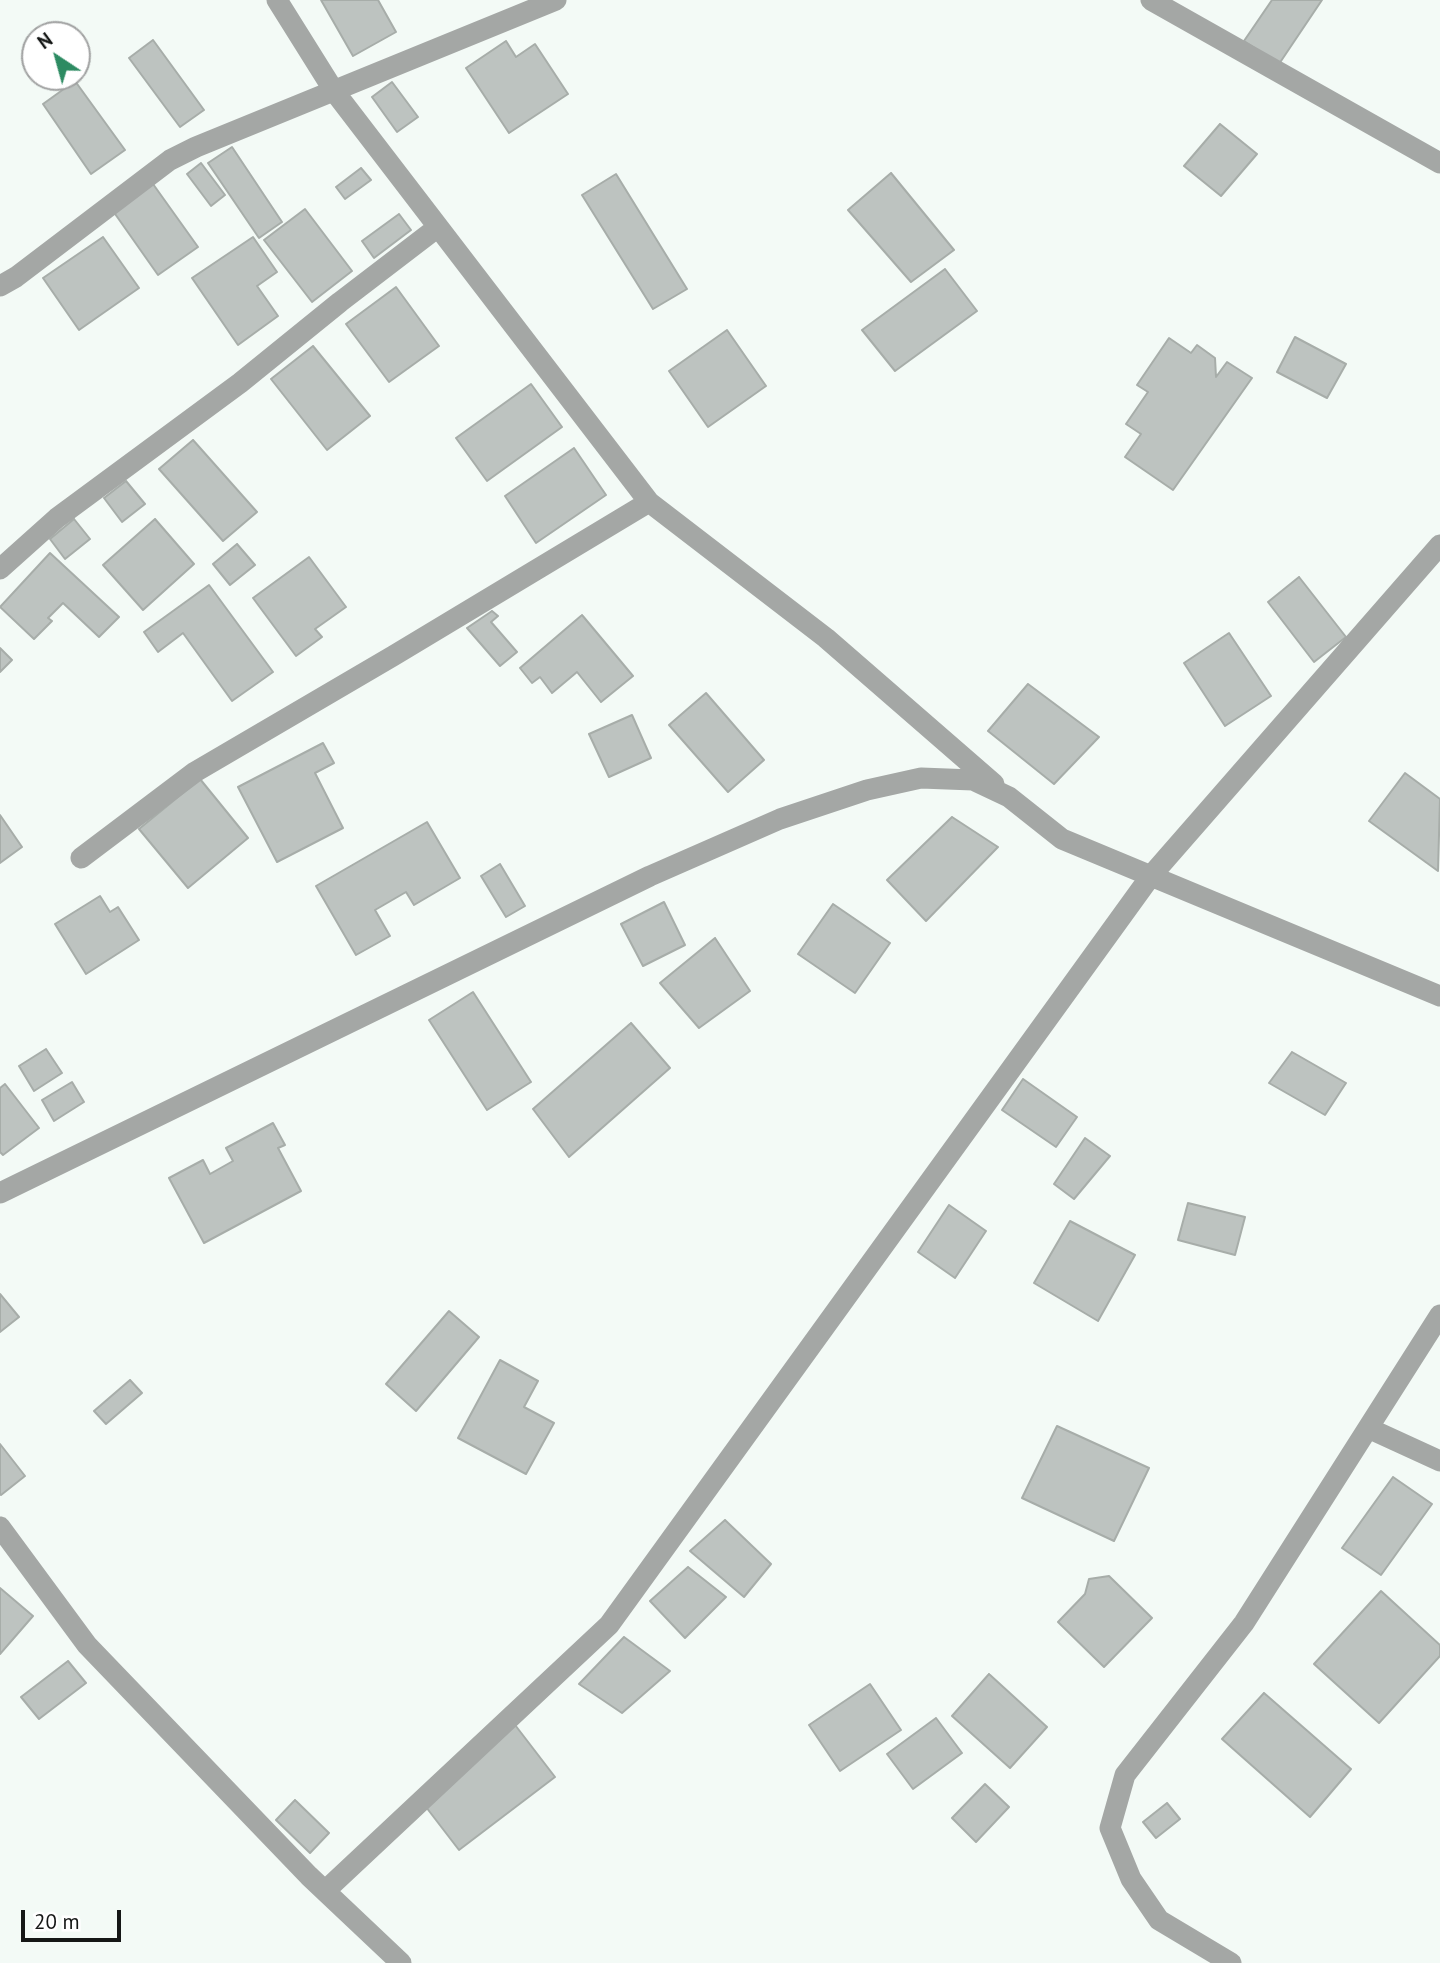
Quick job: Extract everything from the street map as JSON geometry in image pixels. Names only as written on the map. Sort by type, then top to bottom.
[{"type":"street","points":[[277,0],[334,91],[649,502],[826,638],[1009,797],[1062,839],[1440,996]]},
{"type":"street","points":[[0,286],[16,277],[170,160],[556,0]]},
{"type":"street","points":[[1151,0],[1440,163]]},
{"type":"street","points":[[0,569],[57,518],[240,383],[438,227]]},
{"type":"street","points":[[81,858],[195,772],[649,502]]},
{"type":"street","points":[[325,1891],[609,1625],[1150,877],[1440,545]]},
{"type":"street","points":[[2,1189],[650,876],[780,819],[867,790],[921,778],[973,780],[1009,797]]},
{"type":"street","points":[[1231,1963],[1158,1920],[1131,1879],[1110,1828],[1125,1775],[1244,1623],[1440,1315]]},
{"type":"street","points":[[1368,1428],[1440,1461]]},
{"type":"street","points":[[3,1537],[87,1645],[325,1891],[401,1963]]},
{"type":"street","points":[[1191,1963],[1208,1949]]},
{"type":"building","points":[[321,0],[378,0],[396,32],[353,56]]},
{"type":"building","points":[[1272,0],[1322,0],[1279,64],[1244,41]]},
{"type":"building","points":[[153,40],[204,110],[180,127],[129,58]]},
{"type":"building","points":[[506,41],[516,57],[535,44],[568,94],[509,133],[466,68]]},
{"type":"building","points":[[392,82],[418,117],[397,132],[372,97]]},
{"type":"building","points":[[61,91],[82,91],[125,150],[91,174],[43,104]]},
{"type":"building","points":[[1220,124],[1257,154],[1221,196],[1184,166]]},
{"type":"building","points":[[232,147],[282,222],[259,238],[208,163]]},
{"type":"building","points":[[201,163],[225,195],[211,206],[187,174]]},
{"type":"building","points":[[361,168],[371,180],[345,199],[336,187]]},
{"type":"building","points":[[891,173],[954,250],[911,282],[848,210]]},
{"type":"building","points":[[616,174],[687,289],[653,309],[582,195]]},
{"type":"building","points":[[153,184],[198,247],[158,275],[113,211]]},
{"type":"building","points":[[305,209],[352,271],[312,302],[264,240]]},
{"type":"building","points":[[399,214],[411,230],[374,258],[362,241]]},
{"type":"building","points":[[103,237],[139,288],[79,330],[43,278]]},
{"type":"building","points":[[253,237],[277,272],[257,286],[278,316],[238,345],[192,278]]},
{"type":"building","points":[[945,269],[977,311],[895,371],[862,330]]},
{"type":"building","points":[[396,287],[439,346],[389,382],[346,324]]},
{"type":"building","points":[[727,330],[766,386],[708,427],[669,371]]},
{"type":"building","points":[[1295,337],[1346,364],[1327,398],[1277,372]]},
{"type":"building","points":[[1169,338],[1191,353],[1197,345],[1215,358],[1216,377],[1227,362],[1252,378],[1173,490],[1125,457],[1141,434],[1126,424],[1148,392],[1137,385]]},
{"type":"building","points":[[313,346],[370,416],[327,450],[271,379]]},
{"type":"building","points":[[531,384],[562,427],[487,481],[456,438]]},
{"type":"building","points":[[193,440],[257,512],[223,541],[159,469]]},
{"type":"building","points":[[574,448],[606,495],[536,543],[505,496]]},
{"type":"building","points":[[126,481],[145,504],[122,522],[104,498]]},
{"type":"building","points":[[74,519],[90,539],[65,559],[50,539]]},
{"type":"building","points":[[155,519],[194,564],[143,610],[103,565]]},
{"type":"building","points":[[237,544],[255,565],[230,585],[213,564]]},
{"type":"building","points":[[50,553],[119,617],[99,637],[63,603],[48,618],[52,621],[34,639],[0,607]]},
{"type":"building","points":[[309,557],[346,607],[315,629],[322,637],[296,656],[253,598]]},
{"type":"building","points":[[1299,577],[1346,637],[1314,662],[1268,602]]},
{"type":"building","points":[[209,585],[273,672],[232,701],[183,633],[158,652],[144,632]]},
{"type":"building","points":[[492,611],[498,616],[491,622],[517,652],[500,666],[467,628]]},
{"type":"building","points":[[582,615],[633,676],[601,702],[577,672],[552,693],[540,677],[532,683],[520,668]]},
{"type":"building","points":[[1229,633],[1271,696],[1225,726],[1184,663]]},
{"type":"building","points":[[0,648],[12,660],[0,672]]},
{"type":"building","points":[[1028,684],[1099,737],[1054,784],[988,731]]},
{"type":"building","points":[[706,693],[764,760],[728,792],[669,725]]},
{"type":"building","points":[[632,715],[651,758],[609,777],[589,734]]},
{"type":"building","points":[[323,743],[334,763],[315,773],[343,828],[277,862],[238,787]]},
{"type":"building","points":[[1405,773],[1440,799],[1438,871],[1369,821]]},
{"type":"building","points":[[200,779],[248,838],[188,888],[139,829]]},
{"type":"building","points":[[0,815],[22,847],[0,863]]},
{"type":"building","points":[[952,817],[998,847],[926,921],[887,880]]},
{"type":"building","points":[[427,822],[460,878],[414,905],[406,892],[375,910],[390,936],[356,955],[316,886]]},
{"type":"building","points":[[500,864],[525,906],[506,917],[481,876]]},
{"type":"building","points":[[100,896],[110,912],[118,907],[139,940],[86,974],[55,924]]},
{"type":"building","points":[[664,902],[685,945],[643,966],[621,924]]},
{"type":"building","points":[[833,904],[890,943],[855,993],[798,954]]},
{"type":"building","points":[[715,938],[750,991],[699,1028],[660,983]]},
{"type":"building","points":[[473,992],[531,1082],[487,1110],[429,1020]]},
{"type":"building","points":[[631,1023],[670,1068],[569,1157],[533,1109]]},
{"type":"building","points":[[46,1049],[62,1073],[34,1091],[19,1066]]},
{"type":"building","points":[[1292,1052],[1346,1083],[1325,1115],[1269,1083]]},
{"type":"building","points":[[1023,1079],[1077,1117],[1056,1147],[1002,1110]]},
{"type":"building","points":[[72,1082],[84,1102],[54,1121],[42,1100]]},
{"type":"building","points":[[5,1084],[39,1128],[3,1155],[0,1152],[0,1088]]},
{"type":"building","points":[[273,1123],[285,1145],[278,1148],[301,1191],[204,1243],[169,1178],[203,1160],[210,1174],[233,1161],[226,1148]]},
{"type":"building","points":[[1085,1138],[1110,1156],[1074,1199],[1054,1184]]},
{"type":"building","points":[[1188,1203],[1245,1217],[1235,1255],[1178,1240]]},
{"type":"building","points":[[949,1205],[986,1231],[955,1278],[918,1252]]},
{"type":"building","points":[[1070,1221],[1135,1255],[1098,1321],[1034,1283]]},
{"type":"building","points":[[0,1294],[19,1317],[0,1332]]},
{"type":"building","points":[[449,1311],[479,1337],[416,1411],[386,1384]]},
{"type":"building","points":[[500,1360],[538,1381],[524,1407],[554,1423],[526,1474],[458,1438]]},
{"type":"building","points":[[130,1380],[142,1393],[106,1424],[94,1411]]},
{"type":"building","points":[[1057,1426],[1149,1468],[1114,1541],[1022,1498]]},
{"type":"building","points":[[0,1444],[25,1476],[1,1495],[0,1494]]},
{"type":"building","points":[[1393,1477],[1432,1504],[1381,1575],[1342,1548]]},
{"type":"building","points":[[725,1520],[771,1564],[744,1597],[690,1551]]},
{"type":"building","points":[[688,1567],[726,1597],[685,1638],[650,1601]]},
{"type":"building","points":[[1109,1576],[1152,1618],[1104,1667],[1058,1622],[1085,1594],[1089,1579]]},
{"type":"building","points":[[0,1588],[33,1616],[0,1654]]},
{"type":"building","points":[[1381,1591],[1440,1645],[1440,1656],[1379,1723],[1314,1664]]},
{"type":"building","points":[[624,1637],[670,1671],[622,1713],[579,1684]]},
{"type":"building","points":[[68,1661],[86,1683],[39,1719],[21,1697]]},
{"type":"building","points":[[989,1674],[1047,1727],[1010,1768],[952,1716]]},
{"type":"building","points":[[870,1684],[901,1730],[840,1771],[809,1725]]},
{"type":"building","points":[[1264,1693],[1351,1769],[1310,1817],[1222,1739]]},
{"type":"building","points":[[936,1718],[962,1753],[913,1789],[887,1754]]},
{"type":"building","points":[[512,1721],[555,1777],[459,1850],[416,1794]]},
{"type":"building","points":[[985,1784],[1009,1807],[976,1842],[952,1818]]},
{"type":"building","points":[[295,1800],[329,1833],[310,1853],[276,1820]]},
{"type":"building","points":[[1167,1803],[1180,1819],[1156,1838],[1143,1822]]}]
